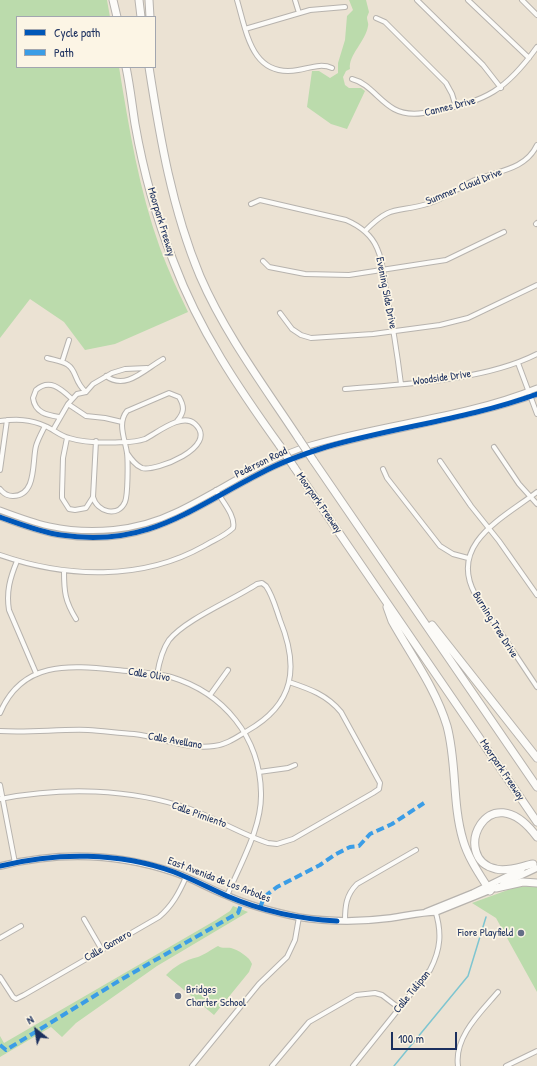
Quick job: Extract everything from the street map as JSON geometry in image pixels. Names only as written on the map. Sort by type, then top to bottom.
[{"type":"highway","points":[[115,0],[118,16]]},
{"type":"highway","points":[[139,0],[141,16]]},
{"type":"highway","points":[[149,0],[150,16]]},
{"type":"highway","name":"Moorpark Freeway","points":[[126,68],[142,157],[159,219],[174,265],[205,331],[229,371],[537,822]]},
{"type":"highway","name":"Moorpark Freeway","points":[[150,69],[168,177],[188,247],[200,276],[235,343],[313,460],[537,787]]},
{"type":"highway","points":[[384,563],[537,758]]},
{"type":"highway","points":[[384,597],[392,621],[441,710],[451,745],[458,819],[462,840],[469,856],[491,888],[523,882],[537,883]]},
{"type":"highway","points":[[510,748],[537,781]]},
{"type":"highway","points":[[536,865],[500,870],[488,866],[476,851],[475,834],[478,827],[488,817],[505,813],[521,819],[537,838]]},
{"type":"main road","name":"East Avenida de Los Arboles","points":[[0,866],[62,856],[107,858],[155,866],[186,877],[227,896],[260,908],[299,917],[345,921],[389,918],[435,910],[491,888],[536,865]]},
{"type":"main road","name":"East Avenida de Los Arboles","points":[[491,888],[536,865]]},
{"type":"street","points":[[237,0],[245,29],[254,53],[262,62],[271,68],[290,71],[325,65],[332,68]]},
{"type":"street","points":[[295,0],[299,13]]},
{"type":"street","points":[[417,0],[483,65],[500,88]]},
{"type":"street","points":[[468,0],[529,58]]},
{"type":"street","points":[[522,0],[537,15]]},
{"type":"street","points":[[245,29],[299,13],[318,9],[345,7]]},
{"type":"street","points":[[376,18],[385,22],[446,83],[452,94],[456,107]]},
{"type":"street","name":"Cannes Drive","points":[[352,79],[360,81],[386,104],[403,113],[419,114],[456,107],[479,100],[500,88],[517,74],[537,47]]},
{"type":"street","name":"Summer Cloud Drive","points":[[365,231],[376,218],[388,211],[430,203],[477,179],[516,166],[529,156],[537,145]]},
{"type":"street","name":"Evening Side Drive","points":[[251,204],[260,200],[268,201],[346,220],[365,231],[377,248],[383,270],[394,330],[401,384]]},
{"type":"street","points":[[263,262],[269,267],[323,276],[349,275],[446,260],[504,232]]},
{"type":"street","points":[[280,312],[292,329],[300,335],[311,338],[373,334],[440,325],[468,318],[490,309],[537,285]]},
{"type":"street","points":[[62,362],[69,340]]},
{"type":"street","name":"Woodside Drive","points":[[345,389],[456,377],[518,363],[537,354]]},
{"type":"street","points":[[47,358],[70,366],[77,383],[86,392]]},
{"type":"street","points":[[106,376],[115,381],[127,381],[137,378],[147,368],[163,360]]},
{"type":"street","points":[[518,363],[537,414]]},
{"type":"street","points":[[53,430],[72,398],[77,394],[86,392],[106,376],[125,369],[147,368]]},
{"type":"street","points":[[59,418],[48,415],[37,409],[33,398],[36,390],[45,384],[54,385],[72,398]]},
{"type":"street","name":"Pederson Road","points":[[0,517],[55,534],[76,537],[107,537],[126,535],[161,526],[186,515],[270,468],[326,448],[482,412],[529,394],[537,388]]},
{"type":"street","points":[[0,421],[28,420],[45,426],[67,438],[125,442],[145,439],[177,422],[182,416],[184,406],[179,397],[169,393],[127,411],[122,422],[125,442],[127,453],[125,502],[122,506],[107,512],[97,506],[93,497],[96,441]]},
{"type":"street","name":"Pederson Road","points":[[0,510],[53,527],[76,530],[114,530],[163,518],[267,462],[312,445],[529,394],[537,394]]},
{"type":"street","points":[[68,404],[89,417],[105,418],[122,422]]},
{"type":"street","points":[[0,470],[6,420]]},
{"type":"street","points":[[127,453],[135,463],[142,468],[153,469],[190,452],[198,445],[200,433],[194,423],[190,421],[177,422]]},
{"type":"street","points":[[0,488],[4,493],[10,496],[18,495],[25,491],[33,472],[36,446],[45,426]]},
{"type":"street","points":[[67,438],[63,458],[62,498],[69,509],[74,510],[86,508],[93,497]]},
{"type":"street","points":[[494,447],[519,484],[537,504]]},
{"type":"street","points":[[440,462],[537,595]]},
{"type":"street","points":[[383,469],[387,478],[440,546],[453,554],[468,558]]},
{"type":"street","points":[[0,556],[16,561],[64,571],[120,572],[160,564],[190,553],[233,528],[234,523],[232,517],[216,490]]},
{"type":"street","name":"Burning Tree Drive","points":[[537,492],[489,528],[476,541],[468,558],[468,576],[473,590],[521,665],[537,687]]},
{"type":"street","points":[[16,561],[8,588],[9,610],[36,673]]},
{"type":"street","points":[[64,571],[64,595],[68,607],[76,619]]},
{"type":"street","name":"Calle Avellano","points":[[0,731],[21,732],[88,730],[150,736],[199,747],[224,744],[245,733],[267,717],[276,708],[289,682],[292,663],[288,640],[271,595],[262,583],[257,584],[175,635],[169,641],[160,658],[157,675]]},
{"type":"street","name":"Calle Olivo","points":[[0,713],[7,697],[17,686],[36,673],[56,668],[80,668],[157,675],[183,682],[210,695],[230,712],[245,733],[254,752],[259,772],[260,808],[252,836],[227,896]]},
{"type":"street","points":[[210,695],[228,670]]},
{"type":"street","name":"Calle Pimiento","points":[[1,799],[66,792],[118,794],[154,800],[188,809],[268,843],[277,844],[288,841],[373,793],[380,786],[377,776],[341,712],[334,704],[313,690],[289,682]]},
{"type":"street","points":[[259,772],[288,768],[295,765]]},
{"type":"street","points":[[0,785],[1,799],[15,863]]},
{"type":"street","points":[[345,921],[346,898],[357,884],[416,850]]},
{"type":"street","name":"Calle Gomero","points":[[0,977],[14,998],[24,995],[159,917],[168,910],[186,877]]},
{"type":"street","name":"Calle Tulipan","points":[[353,1066],[430,970],[436,959],[441,933],[435,910]]},
{"type":"street","points":[[192,1066],[259,984],[287,958],[296,940],[299,917]]},
{"type":"street","points":[[84,920],[102,950]]},
{"type":"street","points":[[0,938],[21,926]]},
{"type":"street","points":[[458,1066],[457,1052],[462,1038],[498,992]]},
{"type":"street","points":[[272,1066],[309,1022],[356,995],[375,993],[382,995],[399,1008]]},
{"type":"street","points":[[506,1066],[537,1051]]},
{"type":"green space","points":[[0,0],[107,0],[110,16],[16,16],[16,68],[119,68],[131,136],[146,204],[163,256],[188,312],[115,344],[85,350],[64,322],[30,299],[0,338]]},
{"type":"green space","points":[[349,0],[366,0],[369,12],[367,17],[367,32],[354,53],[350,64],[350,69],[346,71],[343,77],[345,85],[349,88],[361,88],[365,91],[347,129],[331,124],[307,107],[312,71],[319,71],[330,78],[338,73],[338,63],[345,40],[347,16],[353,10]]},
{"type":"green space","name":"Fiore Playfield","points":[[516,887],[537,887],[537,992],[496,918],[472,903]]},
{"type":"green space","points":[[233,906],[248,912],[157,966],[76,1023],[62,1037],[51,1027],[0,1057],[0,1036],[4,1043],[216,920],[230,911]]},
{"type":"green space","points":[[218,946],[237,950],[246,956],[252,964],[249,972],[214,1015],[166,975],[180,964],[200,956]]},
{"type":"waterway","points":[[394,1066],[468,976],[486,917]]},
{"type":"marked path","points":[[260,908],[264,897],[277,887],[320,865],[336,854],[350,847],[359,846],[370,834],[392,824],[424,803]]},
{"type":"marked path","points":[[0,1045],[6,1050],[122,979],[238,913],[242,902]]},
{"type":"cycle path","points":[[0,517],[53,534],[91,538],[119,536],[143,531],[189,512],[269,469],[309,452],[352,440],[485,410],[537,394]]},
{"type":"cycle path","points":[[0,866],[22,861],[66,856],[88,856],[132,861],[153,865],[174,872],[227,896],[267,910],[295,916],[337,921]]},
{"type":"place","name":"Fiore Playfield","points":[[521,933]]},
{"type":"place","name":"Bridges Charter School","points":[[178,996]]}]
